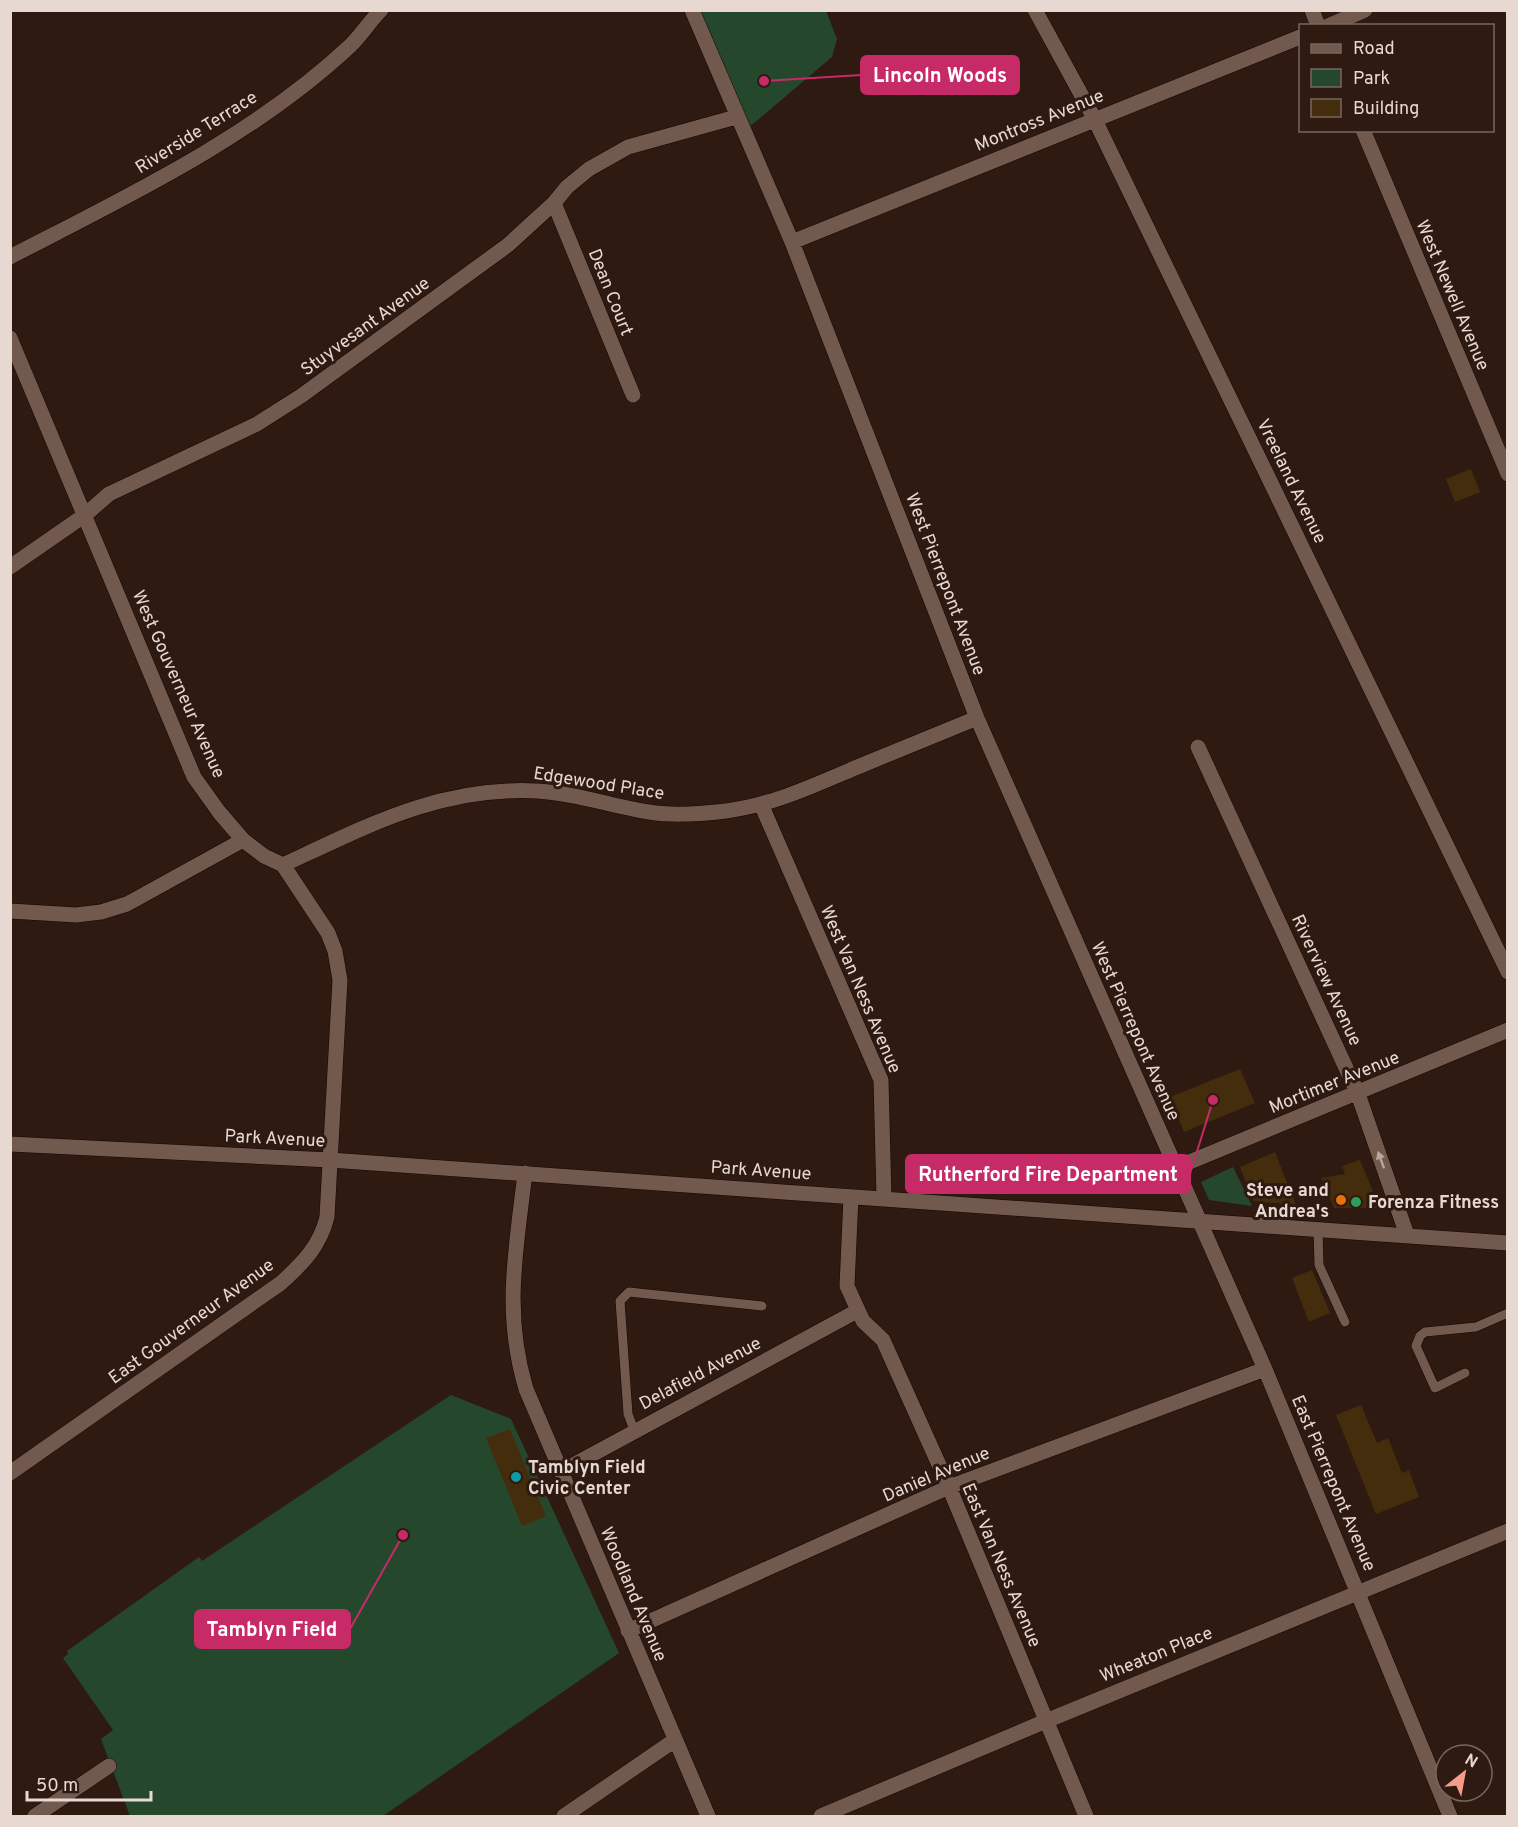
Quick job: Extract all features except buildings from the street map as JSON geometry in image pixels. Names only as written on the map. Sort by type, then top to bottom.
[{"type":"street","name":"Riverside Terrace","points":[[10,257],[191,161],[258,118],[352,44],[381,10]]},
{"type":"street","name":"West Pierrepont Avenue","points":[[692,10],[736,117],[792,242],[977,718],[1175,1168]]},
{"type":"street","name":"Vreeland Avenue","points":[[1035,10],[1094,118],[1508,972]]},
{"type":"street","points":[[1333,24],[1365,10]]},
{"type":"street","name":"Montross Avenue","points":[[792,242],[1094,118],[1299,37]]},
{"type":"street","name":"Stuyvesant Avenue","points":[[10,567],[85,515],[109,494],[257,424],[301,396],[480,266],[554,203],[567,187],[589,169],[617,152],[736,117]]},
{"type":"street","name":"West Newell Avenue","points":[[1363,132],[1508,474]]},
{"type":"street","name":"Dean Court","points":[[554,203],[633,395]]},
{"type":"street","name":"West Gouverneur Avenue","points":[[10,338],[194,777],[243,840],[264,856],[283,865],[328,933],[335,951],[340,980],[330,1160]]},
{"type":"street","name":"Edgewood Place","points":[[283,865],[402,810],[469,794],[538,791],[572,795],[650,812],[685,814],[726,811],[761,804],[794,794],[977,718]]},
{"type":"street","name":"Riverview Avenue","points":[[1198,747],[1358,1094],[1407,1235]]},
{"type":"street","name":"West Van Ness Avenue","points":[[761,804],[881,1080],[884,1198]]},
{"type":"street","points":[[10,911],[75,915],[100,912],[127,904],[243,840]]},
{"type":"street","name":"Mortimer Avenue","points":[[1175,1168],[1508,1030]]},
{"type":"street","name":"Park Avenue","points":[[10,1144],[330,1160],[1199,1219],[1508,1243]]},
{"type":"street","name":"East Gouverneur Avenue","points":[[10,1473],[281,1283],[297,1268],[322,1237],[327,1217],[330,1160]]},
{"type":"street","name":"East Pierrepont Avenue","points":[[1175,1168],[1265,1369],[1450,1816]]},
{"type":"street","name":"Woodland Avenue","points":[[525,1173],[512,1312],[520,1367],[526,1389],[708,1816]]},
{"type":"street","name":"East Van Ness Avenue","points":[[851,1197],[847,1286],[863,1321],[883,1340],[949,1487],[1086,1816]]},
{"type":"street","name":"Delafield Avenue","points":[[562,1471],[857,1311]]},
{"type":"street","name":"Daniel Avenue","points":[[628,1631],[949,1487],[1265,1369]]},
{"type":"street","name":"Wheaton Place","points":[[821,1816],[1508,1531]]},
{"type":"street","points":[[564,1816],[675,1740]]},
{"type":"street","points":[[36,1816],[109,1767]]},
{"type":"lane","points":[[1318,1229],[1319,1265],[1345,1322]]},
{"type":"lane","points":[[634,1430],[628,1414],[620,1301],[629,1292],[762,1306]]},
{"type":"lane","points":[[1465,1373],[1435,1388],[1416,1346],[1420,1336],[1425,1332],[1476,1327],[1508,1313]]},
{"type":"green space","points":[[697,11],[826,11],[837,39],[832,57],[747,129]]},
{"type":"green space","points":[[1233,1167],[1252,1206],[1209,1200],[1201,1182]]},
{"type":"green space","points":[[451,1395],[511,1419],[619,1653],[383,1816],[130,1816],[101,1739],[113,1730],[63,1658],[68,1654],[67,1651],[199,1557],[202,1561]]},
{"type":"place","name":"Lincoln Woods","points":[[764,81]]},
{"type":"place","name":"Rutherford Fire Department","points":[[1213,1100]]},
{"type":"place","name":"Steve and Andrea's","points":[[1341,1200]]},
{"type":"place","name":"Forenza Fitness","points":[[1356,1202]]},
{"type":"place","name":"Tamblyn Field Civic Center","points":[[516,1477]]},
{"type":"place","name":"Tamblyn Field","points":[[403,1535]]}]
